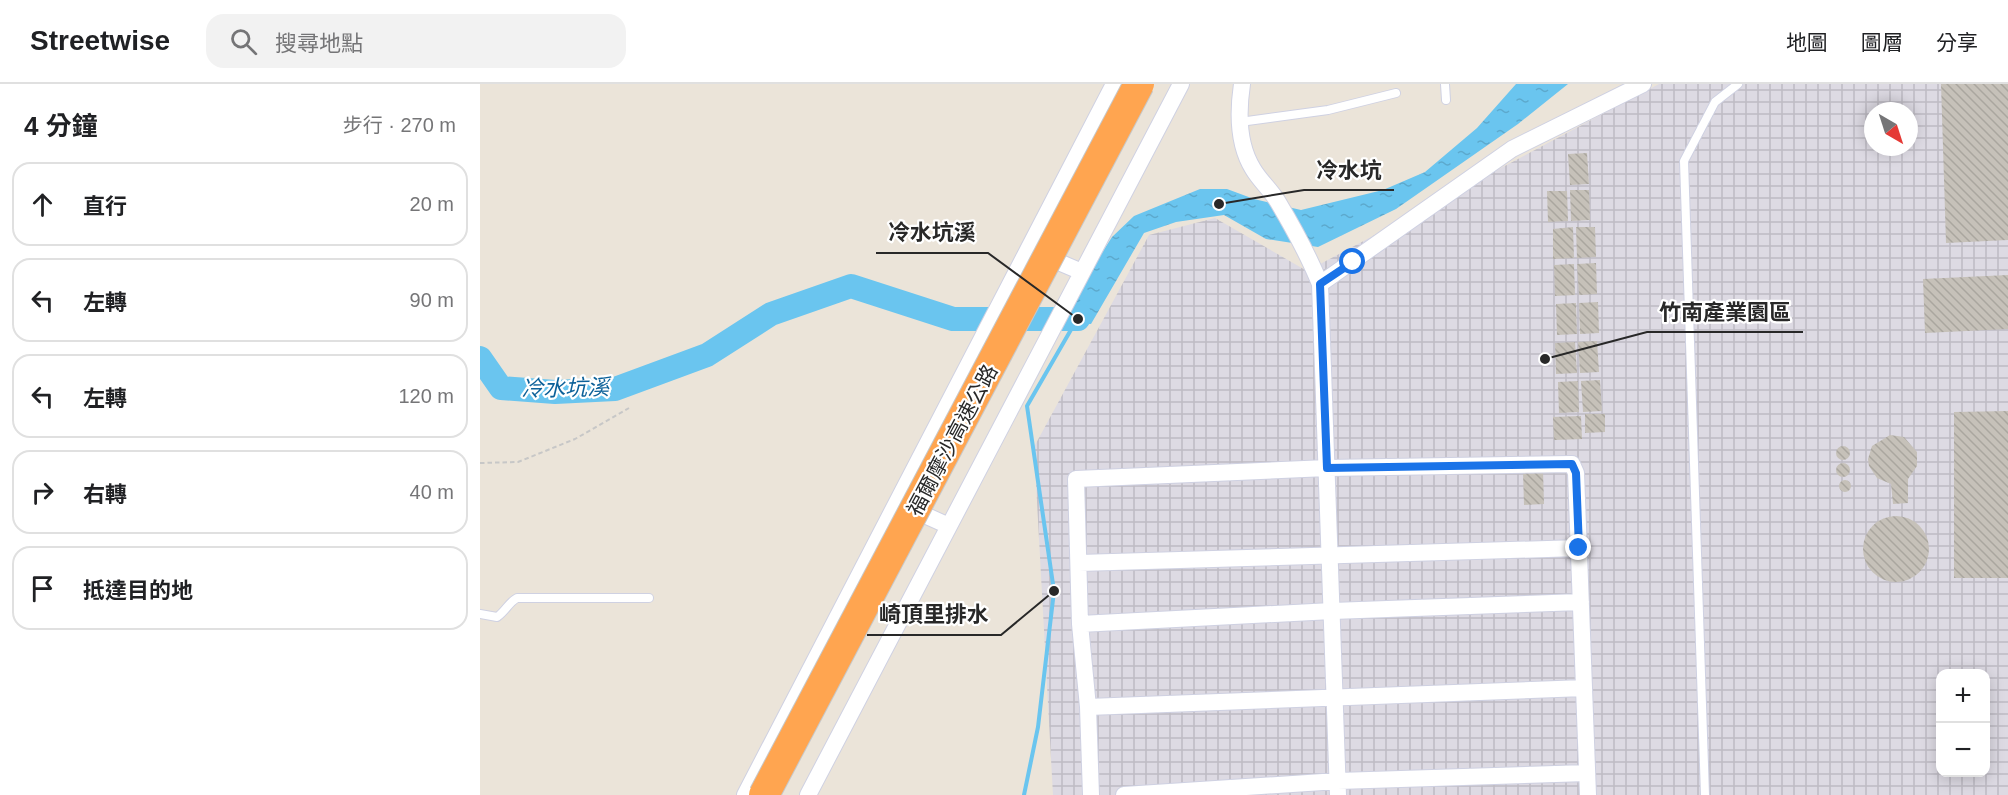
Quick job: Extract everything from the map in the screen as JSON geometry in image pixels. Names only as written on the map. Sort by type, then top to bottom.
[{"type":"highway","name":"福爾摩沙高速公路","points":[[764,795],[1139,84]]},
{"type":"highway","name":"福爾摩沙高速公路","points":[[787,795],[844,680],[1027,340],[1160,84]]},
{"type":"street","points":[[745,795],[1114,84]]},
{"type":"street","points":[[808,795],[1181,84]]},
{"type":"street","points":[[1242,84],[1238,106],[1243,146],[1252,168],[1276,199],[1306,250],[1320,284],[1338,788]]},
{"type":"street","points":[[1320,284],[1512,149],[1643,84]]},
{"type":"street","points":[[1028,249],[1082,273]]},
{"type":"street","points":[[1091,795],[1088,707],[1080,624],[1076,479],[1327,468],[1572,464],[1576,473],[1588,795]]},
{"type":"street","points":[[897,503],[949,526]]},
{"type":"street","points":[[1079,563],[1579,548]]},
{"type":"street","points":[[1080,624],[1332,611],[1581,602]]},
{"type":"street","points":[[1088,707],[1335,700],[1584,688]]},
{"type":"street","points":[[1124,795],[1338,788],[1587,773]]},
{"type":"lane","points":[[1445,84],[1446,100]]},
{"type":"lane","points":[[1705,795],[1684,161],[1715,102],[1738,84]]},
{"type":"lane","points":[[1240,122],[1328,110],[1396,93]]},
{"type":"lane","points":[[480,614],[498,617],[506,612],[510,601],[517,598],[648,598]]},
{"type":"path","points":[[480,463],[518,462],[575,439],[629,408]]},
{"type":"shaded area","points":[[1659,84],[2008,84],[2008,795],[1053,795],[1034,447],[1149,235],[1215,218],[1307,271]]},
{"type":"water","points":[[1516,84],[1568,84],[1518,124],[1396,209],[1318,247],[1266,239],[1224,215],[1176,222],[1144,233],[1091,324],[1061,323],[1068,306],[1112,237],[1134,216],[1200,189],[1227,189],[1254,199],[1301,210],[1383,190],[1425,172],[1477,128]]},
{"type":"building","points":[[1941,84],[2008,84],[2008,240],[1946,243]]},
{"type":"building","points":[[1587,153],[1589,184],[1570,185],[1568,154]]},
{"type":"building","points":[[1570,190],[1589,190],[1590,220],[1571,221]]},
{"type":"building","points":[[1547,191],[1567,191],[1568,221],[1548,222]]},
{"type":"building","points":[[1573,227],[1574,258],[1553,259],[1553,229]]},
{"type":"building","points":[[1576,227],[1595,227],[1596,257],[1577,258]]},
{"type":"building","points":[[1596,263],[1597,294],[1579,295],[1577,264]]},
{"type":"building","points":[[1574,264],[1575,295],[1555,296],[1554,265]]},
{"type":"building","points":[[2008,275],[2008,329],[1925,333],[1923,279]]},
{"type":"building","points":[[1598,302],[1599,333],[1580,334],[1579,303]]},
{"type":"building","points":[[1576,303],[1577,334],[1557,335],[1556,304]]},
{"type":"building","points":[[1597,341],[1599,372],[1580,373],[1578,342]]},
{"type":"building","points":[[1575,342],[1577,373],[1556,374],[1555,343]]},
{"type":"building","points":[[1600,380],[1602,411],[1583,412],[1581,381]]},
{"type":"building","points":[[1578,381],[1579,412],[1559,413],[1558,382]]},
{"type":"building","points":[[2008,411],[2008,578],[1954,578],[1954,412]]},
{"type":"building","points":[[1585,414],[1605,414],[1605,432],[1585,433]]},
{"type":"building","points":[[1581,416],[1582,439],[1554,440],[1553,417]]},
{"type":"building","points":[[1890,435],[1904,437],[1917,452],[1917,466],[1908,479],[1908,503],[1893,504],[1891,484],[1877,478],[1869,466],[1868,459],[1872,446]]},
{"type":"building","points":[[1843,446],[1848,448],[1850,453],[1848,458],[1843,460],[1838,458],[1836,453],[1838,448]]},
{"type":"building","points":[[1843,463],[1848,465],[1850,470],[1848,475],[1843,477],[1838,475],[1836,470],[1838,465]]},
{"type":"building","points":[[1543,471],[1544,504],[1524,505],[1523,472]]},
{"type":"building","points":[[1845,480],[1851,486],[1845,492],[1839,486]]},
{"type":"building","points":[[1896,516],[1908,519],[1919,526],[1926,537],[1929,549],[1926,561],[1919,572],[1908,579],[1896,582],[1884,579],[1873,572],[1866,561],[1863,549],[1866,537],[1873,526],[1884,519]]},
{"type":"waterway","name":"冷水坑溪","points":[[480,358],[501,388],[555,392],[615,389],[707,355],[771,314],[851,286],[953,319],[1078,319],[1080,316]]},
{"type":"waterway","points":[[1024,795],[1038,727],[1054,591],[1027,406],[1076,321]]},
{"type":"place","name":"冷水坑","points":[[1219,204]]},
{"type":"place","name":"冷水坑溪","points":[[1078,319]]},
{"type":"place","name":"竹南產業園區","points":[[1545,359]]},
{"type":"place","name":"崎頂里排水","points":[[1054,591]]},
{"type":"route","points":[[1353,262],[1320,284],[1327,468],[1572,464],[1576,473],[1579,548]]}]
